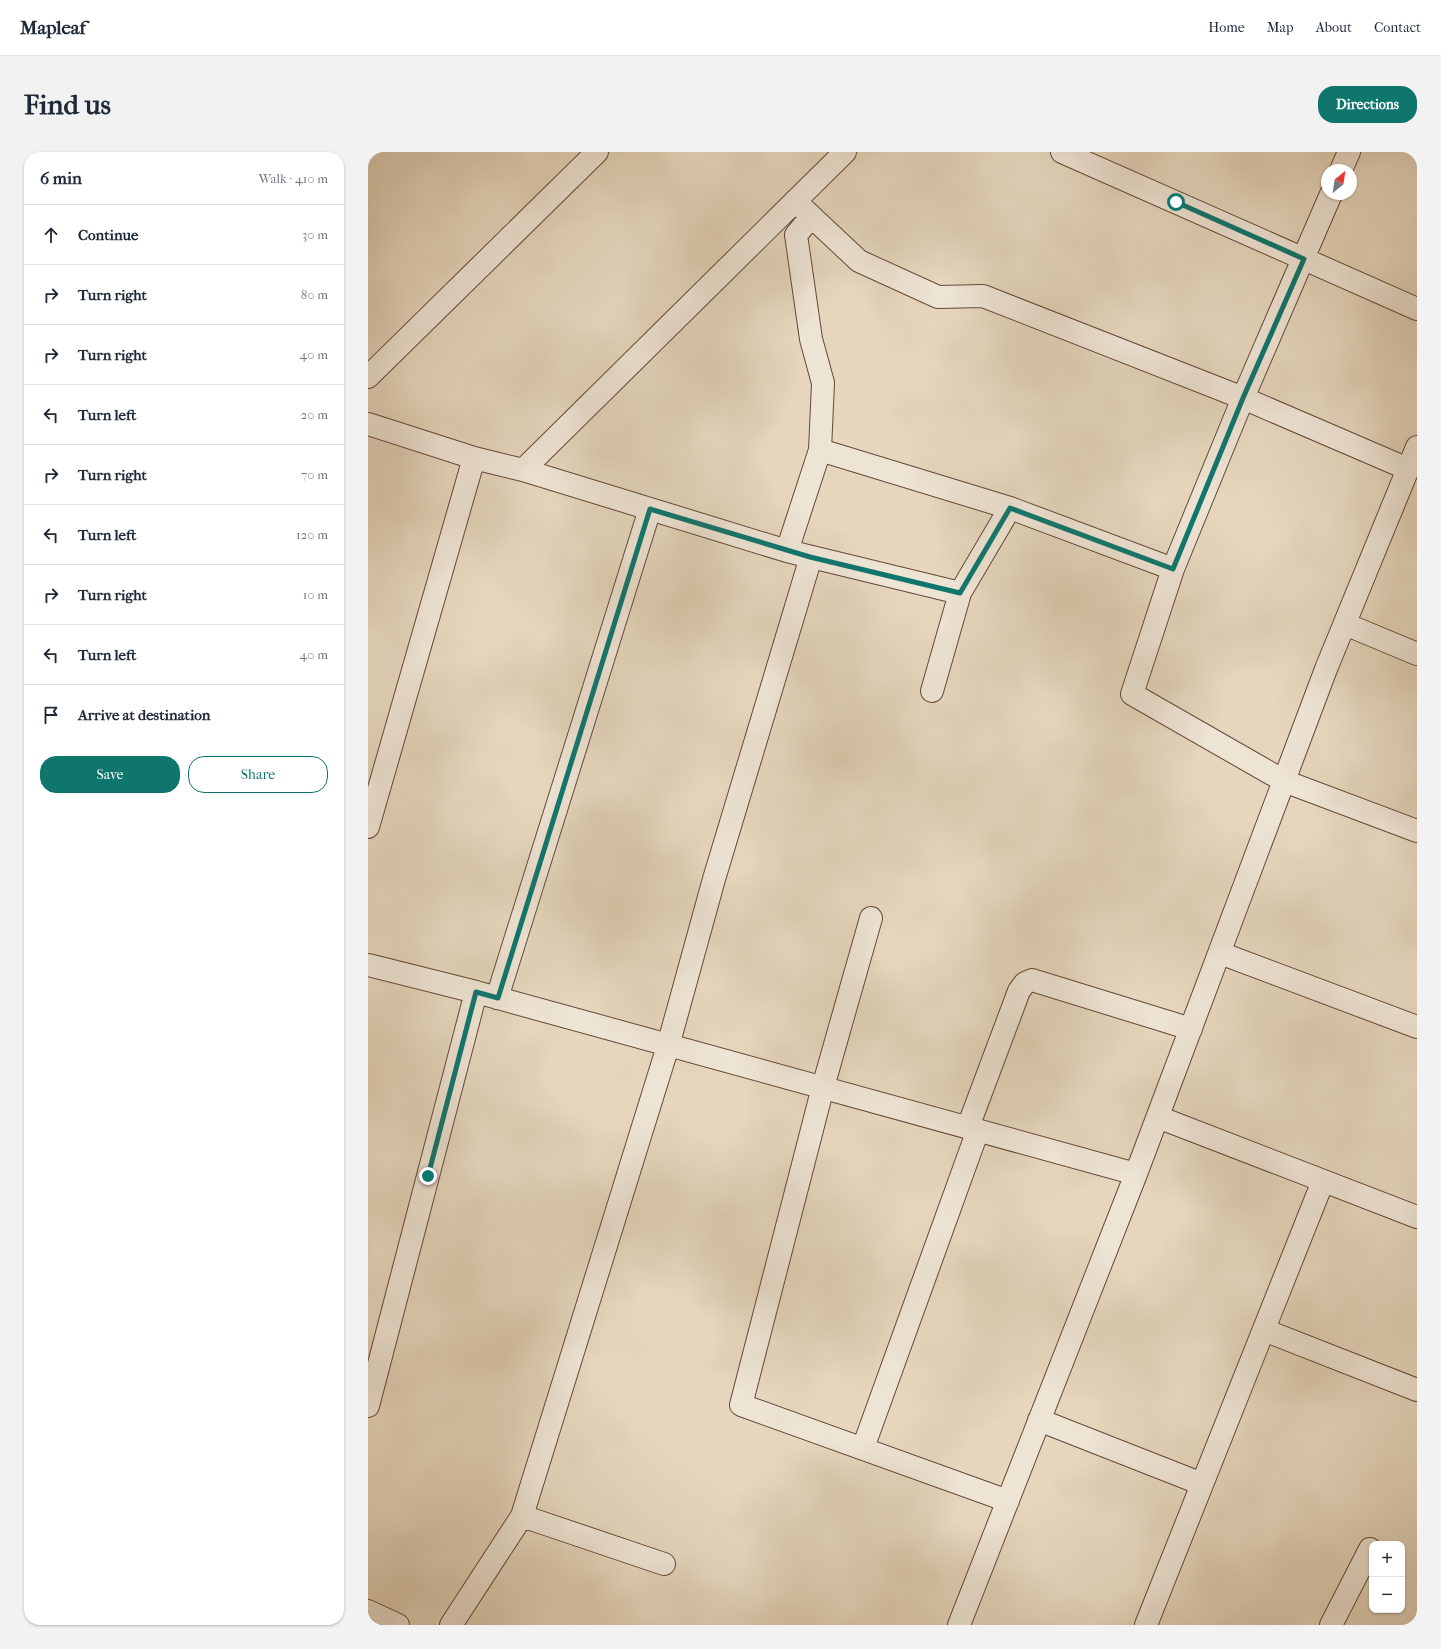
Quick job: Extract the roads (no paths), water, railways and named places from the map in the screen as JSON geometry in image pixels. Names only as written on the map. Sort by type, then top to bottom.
[{"type":"street","points":[[368,378],[597,152]]},
{"type":"street","points":[[523,470],[845,152]]},
{"type":"street","points":[[1062,152],[1417,308]]},
{"type":"street","points":[[1344,164],[1349,152]]},
{"type":"street","points":[[1329,200],[1243,398],[1173,569],[1132,694],[1284,781],[1417,831]]},
{"type":"street","points":[[795,201],[859,261],[938,297],[983,296],[1243,398],[1408,469]]},
{"type":"street","points":[[787,551],[820,450],[823,384],[811,339],[796,235],[811,217]]},
{"type":"street","points":[[368,424],[474,458],[523,470],[787,551],[960,593]]},
{"type":"street","points":[[959,1625],[1158,1118],[1284,781],[1345,624],[1417,447]]},
{"type":"street","points":[[820,450],[1010,508],[1173,569]]},
{"type":"street","points":[[368,827],[474,458]]},
{"type":"street","points":[[932,691],[960,593],[1010,508]]},
{"type":"street","points":[[498,998],[650,509]]},
{"type":"street","points":[[451,1625],[522,1516],[668,1046],[714,879],[810,557]]},
{"type":"street","points":[[1345,624],[1417,654]]},
{"type":"street","points":[[871,918],[822,1087],[740,1405],[1008,1501]]},
{"type":"street","points":[[1220,953],[1417,1027]]},
{"type":"street","points":[[368,965],[476,992],[1136,1174]]},
{"type":"street","points":[[863,1448],[1019,991],[1025,983],[1032,980],[1191,1029]]},
{"type":"street","points":[[368,1406],[476,992]]},
{"type":"street","points":[[1158,1118],[1417,1217]]},
{"type":"street","points":[[1146,1625],[1323,1181]]},
{"type":"street","points":[[1264,1330],[1417,1390]]},
{"type":"street","points":[[1040,1420],[1202,1484]]},
{"type":"street","points":[[522,1516],[664,1564]]},
{"type":"street","points":[[1331,1625],[1369,1551]]},
{"type":"street","points":[[368,1611],[398,1625]]}]
